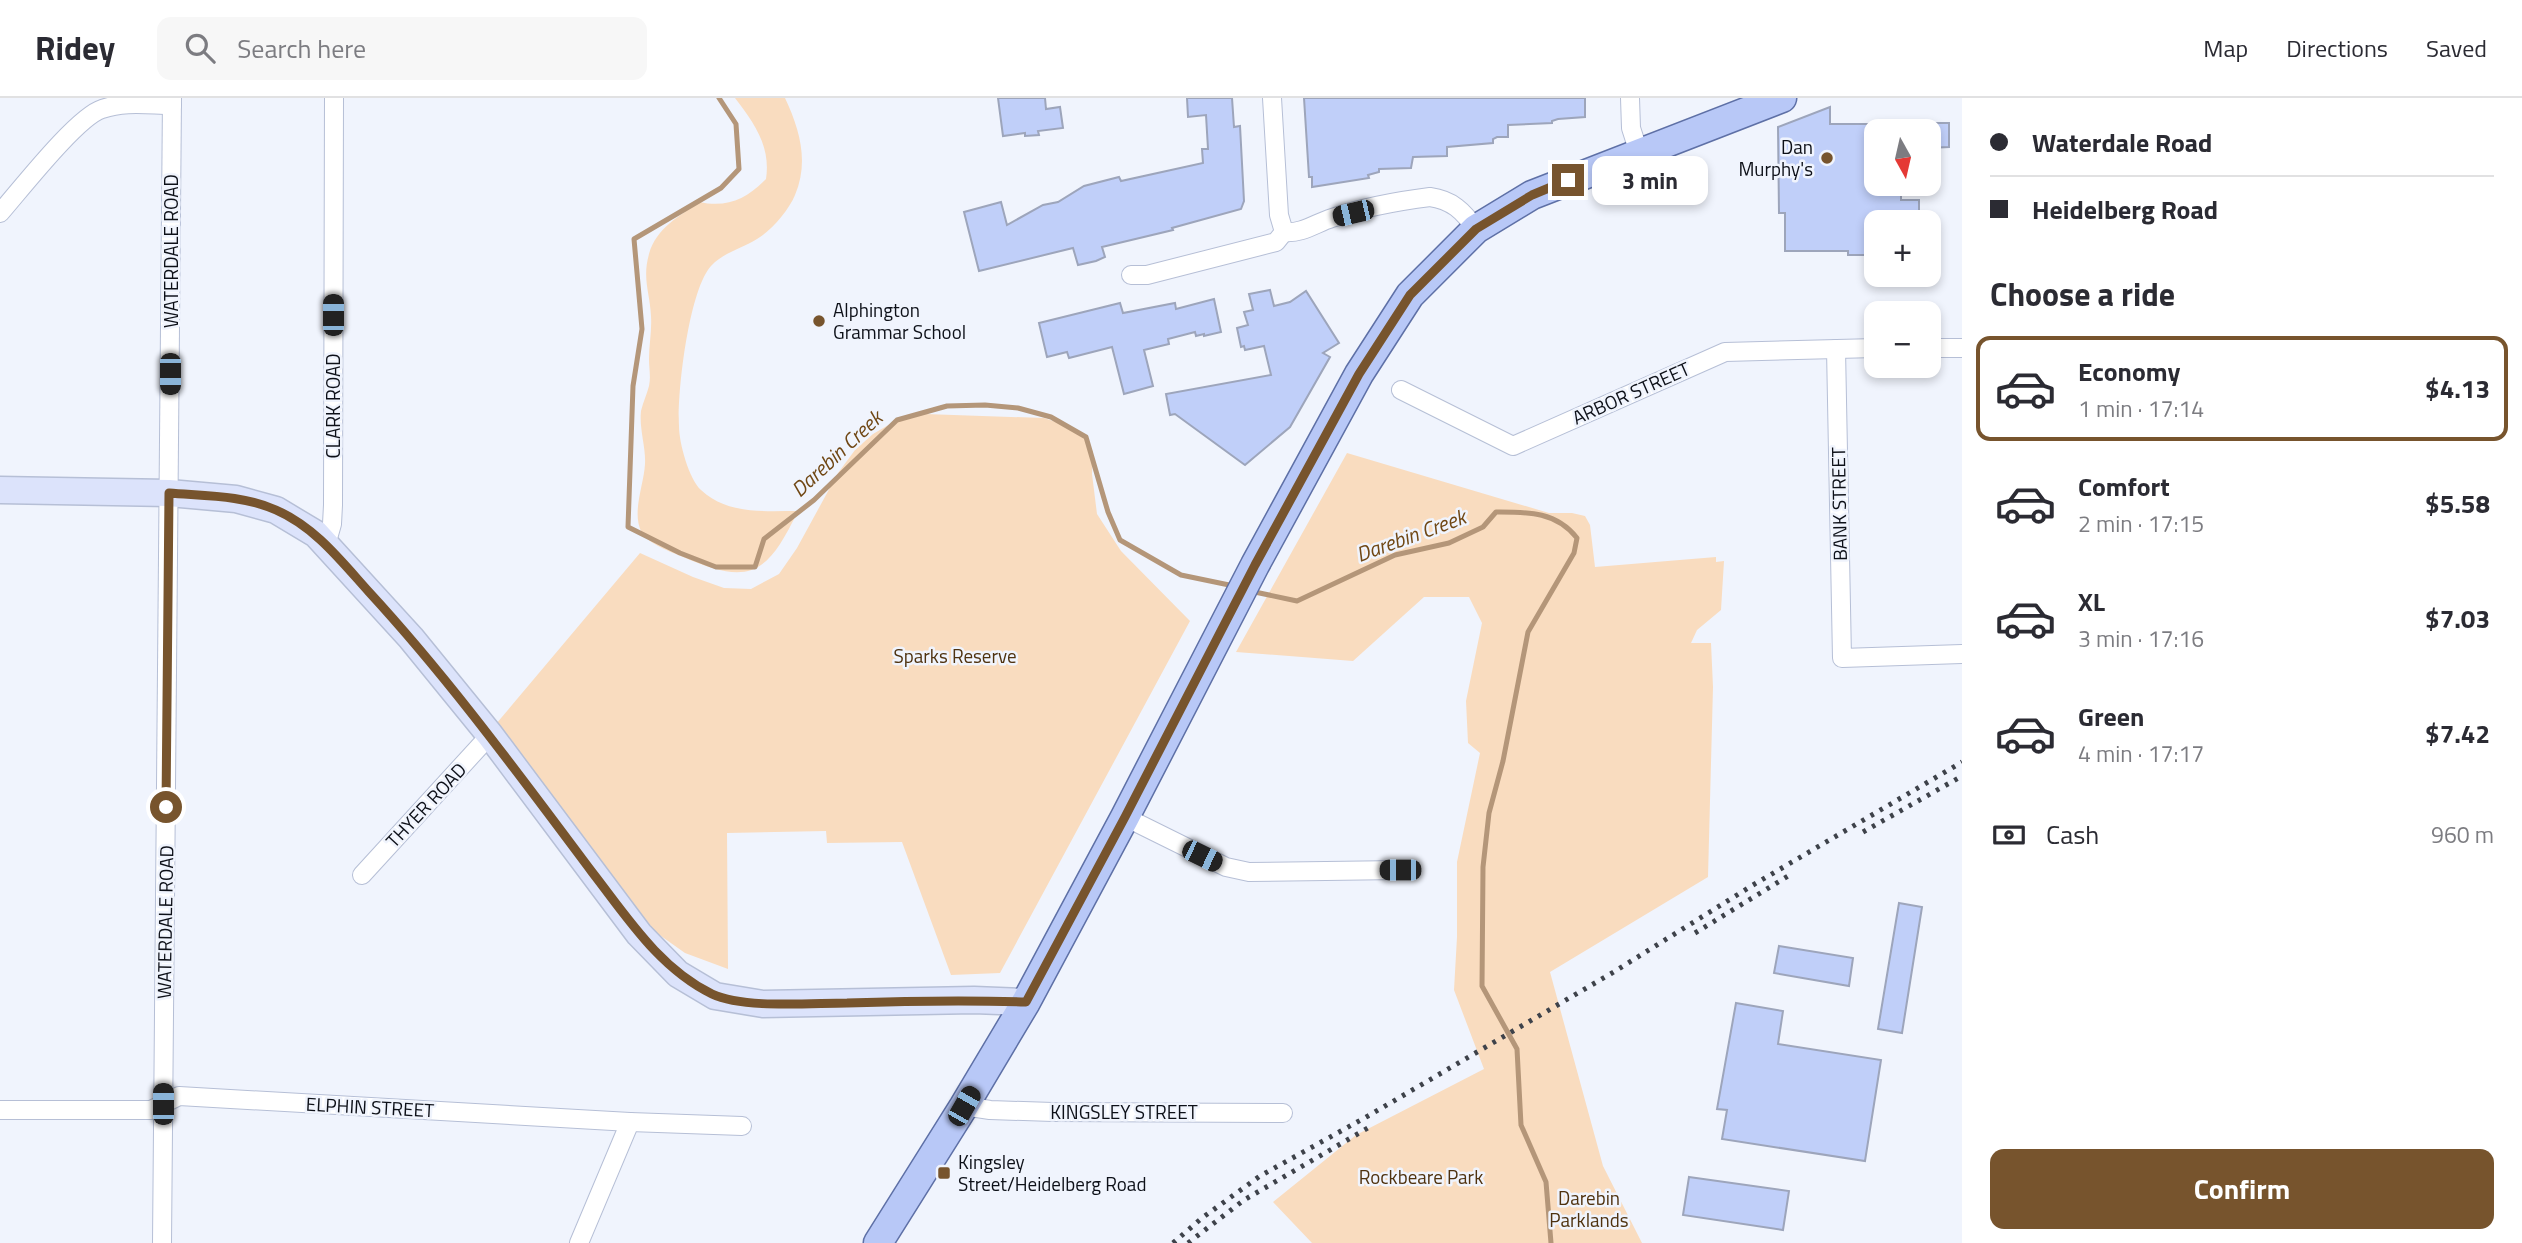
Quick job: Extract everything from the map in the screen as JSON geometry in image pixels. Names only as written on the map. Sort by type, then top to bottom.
[{"type":"main road","points":[[878,1243],[1026,1002],[1255,565],[1359,374],[1410,295],[1476,229],[1532,195],[1782,98]]},
{"type":"street","name":"CLARK ROAD","points":[[326,545],[332,524],[333,505],[334,98]]},
{"type":"street","points":[[1272,98],[1279,215],[1284,232]]},
{"type":"street","points":[[1630,98],[1631,128],[1639,153]]},
{"type":"street","points":[[0,212],[81,122],[100,110],[122,104],[172,101]]},
{"type":"street","name":"WATERDALE ROAD","points":[[162,1243],[172,101]]},
{"type":"street","points":[[1284,232],[1308,229],[1331,218],[1430,197],[1444,199],[1463,211],[1476,229]]},
{"type":"street","points":[[1132,275],[1147,275],[1276,242],[1284,232]]},
{"type":"street","name":"ARBOR STREET","points":[[1401,390],[1513,446],[1718,354],[1740,350],[1864,348]]},
{"type":"street","points":[[1941,348],[1962,348]]},
{"type":"street","name":"BANK STREET","points":[[1836,349],[1842,659],[1962,654]]},
{"type":"street","points":[[0,490],[169,493],[236,499],[276,510],[316,534],[411,638],[490,735],[639,934],[678,974],[715,996],[763,1004],[974,1000],[1026,1002]]},
{"type":"street","name":"THYER ROAD","points":[[362,875],[490,735]]},
{"type":"street","points":[[1125,817],[1226,867],[1249,872],[1400,870]]},
{"type":"street","name":"ELPHIN STREET","points":[[0,1110],[151,1110],[176,1096],[743,1126]]},
{"type":"street","name":"KINGSLEY STREET","points":[[964,1106],[990,1110],[1053,1112],[1283,1113]]},
{"type":"street","points":[[579,1243],[629,1122]]},
{"type":"green space","points":[[735,98],[785,98],[795,122],[802,158],[795,195],[779,220],[762,235],[721,257],[703,278],[696,296],[686,342],[680,390],[679,433],[692,478],[701,490],[712,498],[735,508],[798,511],[787,533],[766,561],[754,569],[741,572],[706,566],[661,547],[642,533],[638,517],[645,464],[641,411],[650,379],[651,322],[646,271],[649,254],[663,230],[699,202],[728,203],[744,197],[766,179],[766,156],[760,136]]},
{"type":"green space","name":"Sparks Reserve","points":[[925,414],[1044,418],[1074,428],[1087,439],[1093,452],[1092,474],[1097,514],[1121,551],[1190,621],[1000,973],[951,975],[902,842],[827,843],[826,831],[727,833],[728,969],[685,953],[644,924],[496,724],[640,553],[724,588],[751,589],[779,574],[797,548],[838,473],[855,450],[873,434],[902,417]]},
{"type":"green space","points":[[1347,453],[1549,513],[1585,516],[1590,525],[1595,567],[1716,557],[1716,562],[1724,561],[1721,610],[1697,630],[1691,643],[1711,643],[1713,687],[1708,877],[1550,972],[1603,1166],[1642,1243],[1312,1243],[1273,1202],[1356,1135],[1484,1069],[1454,990],[1457,862],[1480,753],[1468,743],[1466,701],[1482,623],[1469,597],[1424,597],[1353,661],[1236,652]]},
{"type":"building","points":[[998,98],[1045,98],[1046,109],[1060,107],[1063,128],[1038,131],[1039,135],[1025,136],[1025,133],[1003,136]]},
{"type":"building","points":[[1187,98],[1232,98],[1234,127],[1240,126],[1244,201],[1241,209],[1172,228],[1173,230],[1102,247],[1105,257],[1096,261],[1078,265],[1073,248],[979,271],[964,212],[1001,202],[1007,225],[1043,205],[1058,202],[1084,186],[1119,177],[1121,181],[1203,163],[1202,149],[1208,149],[1206,115],[1188,117]]},
{"type":"building","points":[[1304,98],[1585,98],[1585,117],[1558,119],[1552,123],[1508,125],[1508,137],[1497,137],[1493,139],[1493,143],[1447,147],[1447,156],[1413,157],[1411,168],[1379,169],[1379,172],[1368,175],[1369,178],[1312,187]]},
{"type":"building","name":"Dan Murphy's","points":[[1830,107],[1830,124],[1864,124],[1864,196],[1901,196],[1901,200],[1919,200],[1919,210],[1864,210],[1864,255],[1848,255],[1848,251],[1785,251],[1785,213],[1779,213],[1778,127]]},
{"type":"building","points":[[1941,123],[1949,123],[1949,147],[1941,147]]},
{"type":"building","points":[[1270,290],[1274,306],[1290,302],[1306,291],[1339,343],[1323,353],[1330,357],[1290,427],[1245,465],[1175,414],[1170,415],[1166,394],[1271,375],[1264,346],[1245,350],[1244,346],[1241,347],[1237,328],[1248,325],[1244,312],[1253,310],[1249,294]]},
{"type":"building","points":[[1214,299],[1221,332],[1196,336],[1195,332],[1168,339],[1169,344],[1144,350],[1153,386],[1124,394],[1112,347],[1069,358],[1067,352],[1047,357],[1039,323],[1120,303],[1123,313],[1175,303],[1176,309]]},
{"type":"building","points":[[1899,903],[1922,907],[1902,1033],[1878,1029]]},
{"type":"building","points":[[1779,946],[1853,958],[1849,986],[1774,973]]},
{"type":"building","points":[[1736,1003],[1783,1011],[1778,1044],[1881,1060],[1865,1161],[1722,1139],[1727,1110],[1717,1109]]},
{"type":"building","points":[[1689,1177],[1789,1191],[1783,1230],[1683,1215]]},
{"type":"waterway","name":"Darebin Creek","points":[[719,98],[736,124],[739,169],[721,188],[634,239],[642,329],[633,386],[628,527],[680,553],[716,567],[755,567],[764,539],[814,500],[897,420],[947,406],[1018,408],[1051,417],[1086,437],[1108,512],[1120,540],[1181,575],[1234,586]]},
{"type":"waterway","name":"Darebin Creek","points":[[1250,591],[1297,601],[1395,555],[1449,543],[1483,527],[1496,512],[1530,513],[1550,518],[1569,529],[1577,538],[1574,553],[1528,632],[1503,761],[1489,813],[1483,867],[1482,986],[1517,1049],[1521,1125],[1546,1182],[1551,1243]]},
{"type":"railway","points":[[1173,1243],[1202,1218],[1260,1176],[1612,973],[1753,885],[1962,762]]},
{"type":"railway","points":[[1863,832],[1962,776]]},
{"type":"railway","points":[[1695,933],[1788,876]]},
{"type":"railway","points":[[1188,1243],[1244,1200],[1373,1125]]},
{"type":"place","name":"Dan Murphy's","points":[[1827,158]]},
{"type":"place","name":"Alphington Grammar School","points":[[819,321]]},
{"type":"place","name":"Kingsley Street/Heidelberg Road","points":[[944,1173]]},
{"type":"route","points":[[166,807],[169,493],[236,499],[276,510],[316,534],[411,638],[490,735],[639,934],[678,974],[715,996],[763,1004],[974,1000],[1026,1002],[1255,565],[1359,374],[1410,295],[1476,229],[1532,195],[1568,180]]},
{"type":"park label","name":"Rockbeare Park","points":[[1421,1177]]},
{"type":"park label","name":"Darebin Parklands","points":[[1589,1209]]}]
